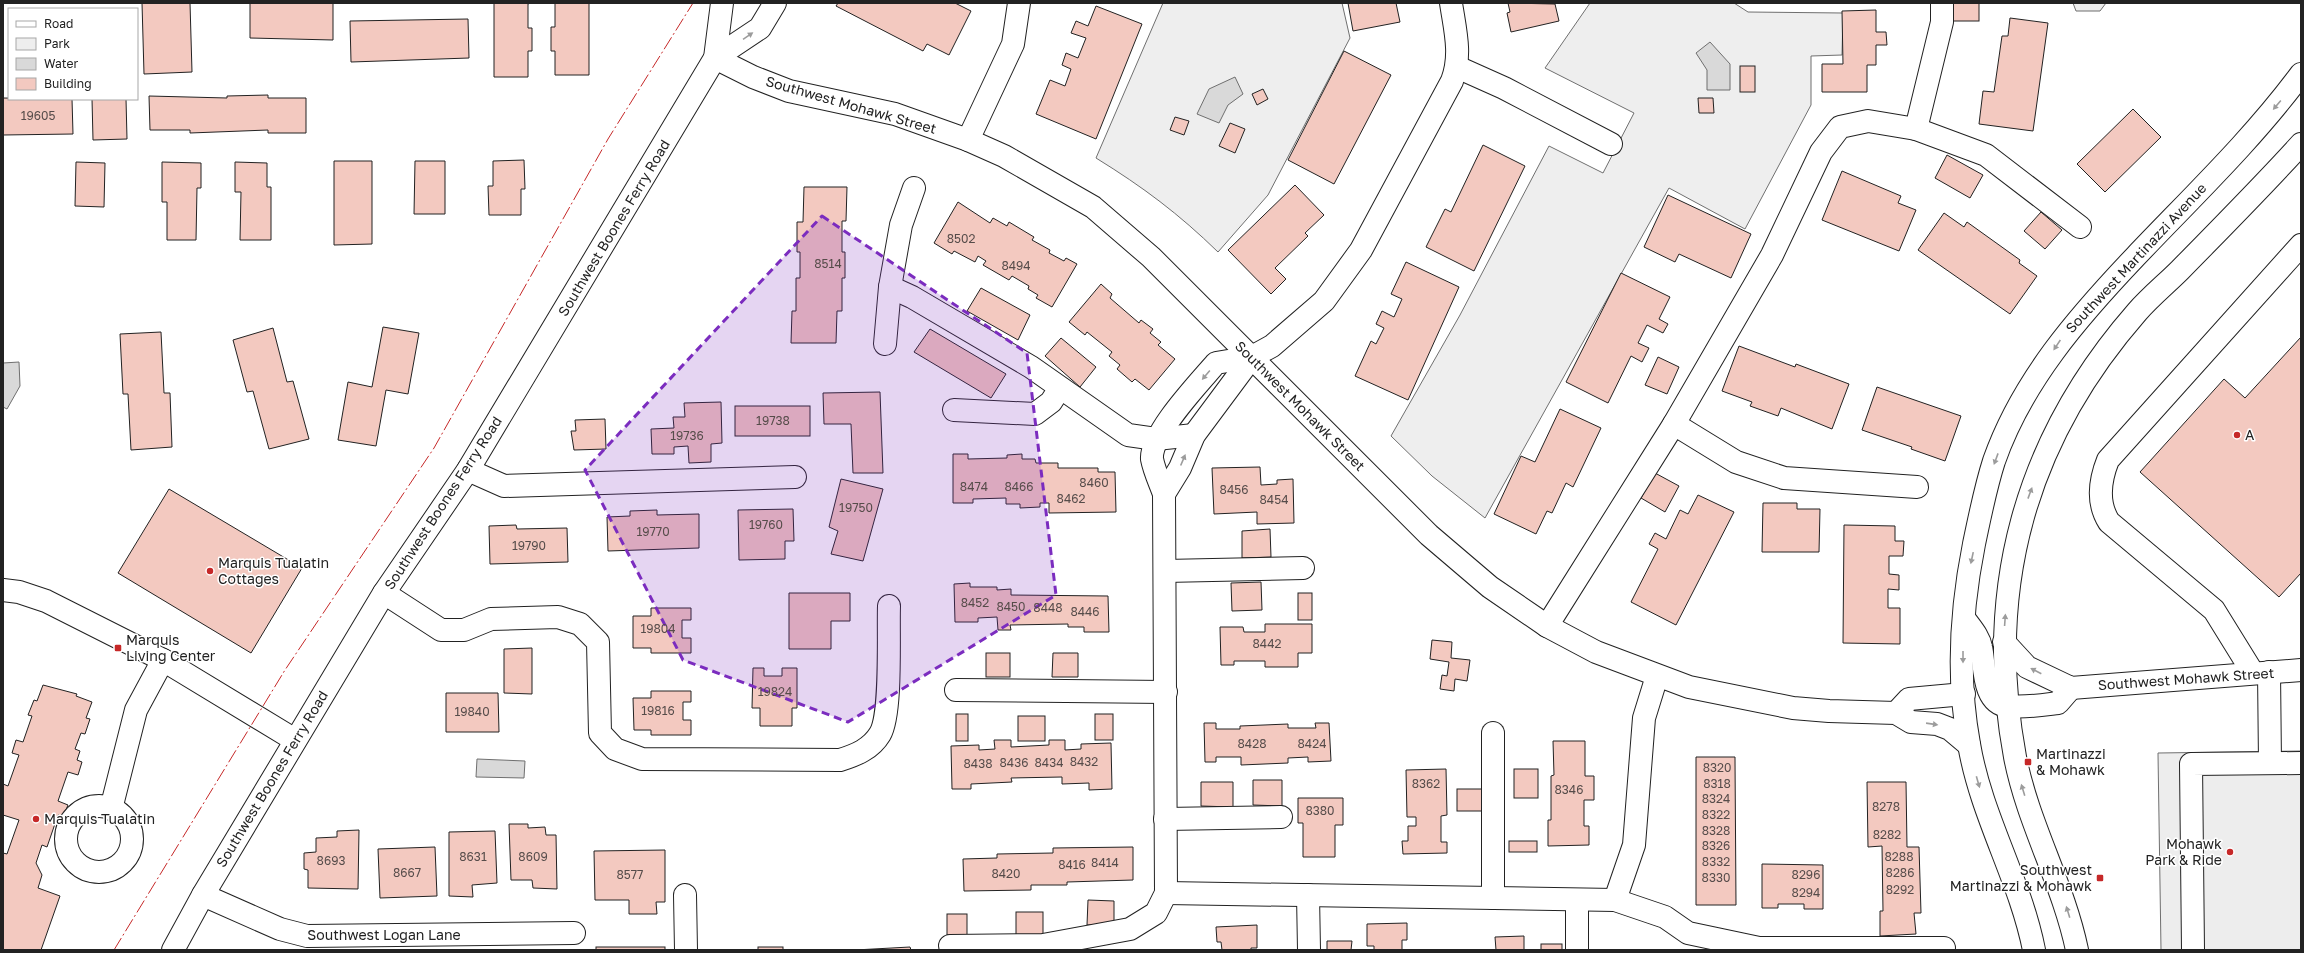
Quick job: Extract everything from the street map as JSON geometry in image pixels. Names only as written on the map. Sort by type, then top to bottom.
[{"type":"street","name":"Southwest Boones Ferry Road","points":[[173,950],[203,895],[384,593],[468,470],[715,58],[722,3]]},
{"type":"street","name":"Southwest Boones Ferry Road","points":[[715,58],[760,28],[775,3]]},
{"type":"street","points":[[968,140],[1013,44],[1019,3]]},
{"type":"street","points":[[1164,494],[1180,468],[1194,435],[1252,358],[1272,346],[1324,301],[1361,250],[1452,81],[1457,67],[1458,44],[1450,3]]},
{"type":"street","points":[[1916,129],[1942,22],[1942,3]]},
{"type":"street","name":"Southwest Mohawk Street","points":[[715,58],[753,78],[789,91],[895,114],[968,140],[1004,156],[1093,207],[1151,257],[1458,561],[1490,587],[1547,626],[1596,652],[1689,687],[1794,708],[1829,711],[1896,713],[1911,722],[1937,724],[1950,729],[1969,745]]},
{"type":"street","points":[[1457,67],[1504,88],[1611,144]]},
{"type":"street","name":"Southwest Martinazzi Avenue","points":[[2034,950],[2022,907],[1981,791],[1969,745],[1964,694],[1964,618],[1970,565],[1983,501],[1997,454],[2032,384],[2061,340],[2079,318],[2250,136],[2301,74]]},
{"type":"street","points":[[1547,626],[1674,424],[1772,255],[1821,152],[1840,127],[1868,122],[1916,129],[1986,155],[2080,227]]},
{"type":"street","points":[[2077,950],[2062,895],[2030,813],[2021,782],[2009,706],[2004,642],[2009,586],[2024,509],[2038,470],[2057,428],[2081,386],[2108,347],[2138,311],[2270,178],[2301,144]]},
{"type":"street","points":[[885,344],[890,287],[900,224],[914,188]]},
{"type":"street","points":[[2270,763],[2261,672],[2214,610],[2109,522],[2102,505],[2102,485],[2108,460],[2301,244]]},
{"type":"street","points":[[890,287],[912,297],[1030,367],[1128,435],[1156,439],[1194,435]]},
{"type":"street","points":[[950,946],[1043,948],[1130,930],[1156,913],[1166,893],[1165,571],[1164,494],[1152,458],[1156,439],[1176,410],[1216,363],[1252,358]]},
{"type":"street","points":[[954,410],[1036,414],[1051,402],[1060,388]]},
{"type":"street","points":[[1674,424],[1736,462],[1784,478],[1917,488]]},
{"type":"street","points":[[468,470],[504,486],[795,477]]},
{"type":"street","points":[[1165,571],[1303,568]]},
{"type":"street","points":[[3,590],[19,592],[46,601],[163,660],[295,740]]},
{"type":"street","points":[[384,593],[441,630],[464,630],[491,619],[558,618],[580,624],[598,642],[600,733],[615,749],[642,759],[840,760],[858,754],[871,745],[881,733],[887,716],[889,606]]},
{"type":"street","points":[[1964,618],[1980,643],[1983,670],[1993,697],[2003,705],[2009,706],[2058,704],[2071,688],[2026,666],[2004,642]]},
{"type":"street","points":[[112,809],[136,710],[163,660]]},
{"type":"street","name":"Southwest Mohawk Street","points":[[2071,688],[2301,670]]},
{"type":"street","points":[[1615,900],[1634,845],[1644,718],[1657,676]]},
{"type":"street","points":[[956,690],[1166,692]]},
{"type":"street","points":[[1896,713],[1909,698],[1964,694]]},
{"type":"street","points":[[1493,733],[1493,898]]},
{"type":"street","points":[[2193,950],[2191,764],[2301,762]]},
{"type":"street","points":[[1165,819],[1281,817]]},
{"type":"street","points":[[1166,893],[1615,900],[1665,917],[1688,933],[1759,948],[1944,948]]},
{"type":"street","name":"Southwest Logan Lane","points":[[203,895],[280,929],[307,936],[574,933]]},
{"type":"street","points":[[685,895],[686,950]]},
{"type":"street","points":[[1308,895],[1309,950]]},
{"type":"street","points":[[1576,900],[1576,950]]},
{"type":"highlighted area","points":[[822,216],[1027,353],[1056,595],[848,722],[683,660],[585,470]]},
{"type":"green space","points":[[1163,3],[1342,3],[1350,38],[1268,195],[1218,252],[1189,225],[1160,202],[1096,158]]},
{"type":"green space","points":[[1590,3],[1734,3],[1748,12],[1843,13],[1842,55],[1811,56],[1811,105],[1745,229],[1669,188],[1485,518],[1432,476],[1391,436],[1460,315],[1549,146],[1603,173],[1634,113],[1545,68]]},
{"type":"green space","points":[[2073,3],[2106,3],[2100,11],[2076,11]]},
{"type":"shaded area","name":"Mohawk Park & Ride","points":[[2301,751],[2301,950],[2161,950],[2158,753]]},
{"type":"water","points":[[1710,42],[1730,64],[1730,90],[1707,90],[1707,70],[1696,53]]},
{"type":"water","points":[[1235,77],[1243,94],[1228,105],[1219,123],[1197,114],[1209,89]]},
{"type":"water","points":[[19,362],[20,386],[7,409],[3,407],[3,363]]},
{"type":"water","points":[[477,759],[525,761],[524,778],[476,777]]},
{"type":"building","points":[[142,3],[190,3],[192,72],[144,74]]},
{"type":"building","points":[[250,3],[333,3],[333,40],[250,38]]},
{"type":"building","points":[[494,3],[530,3],[528,4],[528,28],[532,28],[532,51],[528,51],[528,77],[494,77]]},
{"type":"building","points":[[555,3],[589,3],[589,75],[555,75],[555,51],[551,51],[551,27],[555,27]]},
{"type":"building","points":[[838,3],[955,3],[971,11],[949,55],[927,44],[923,51],[836,6]]},
{"type":"building","points":[[1348,3],[1396,3],[1400,22],[1353,31]]},
{"type":"building","points":[[1508,3],[1555,4],[1559,21],[1511,32],[1507,13],[1510,12]]},
{"type":"building","points":[[1953,3],[1979,3],[1979,21],[1953,21]]},
{"type":"building","points":[[1096,6],[1142,24],[1096,139],[1036,114],[1050,80],[1065,86],[1071,69],[1062,65],[1066,53],[1078,58],[1086,38],[1071,33],[1076,21],[1088,26]]},
{"type":"building","points":[[1876,10],[1876,32],[1886,32],[1887,45],[1876,45],[1876,65],[1867,65],[1867,92],[1822,92],[1822,64],[1843,64],[1842,11]]},
{"type":"building","points":[[2010,18],[2048,23],[2033,131],[1979,124],[1983,91],[1994,92],[2002,36],[2008,36]]},
{"type":"building","points":[[468,19],[469,58],[351,62],[350,21]]},
{"type":"building","points":[[1344,51],[1391,75],[1334,184],[1288,160]]},
{"type":"building","points":[[1740,66],[1755,66],[1755,92],[1740,92]]},
{"type":"building","points":[[1263,89],[1268,99],[1257,105],[1252,94]]},
{"type":"building","points":[[268,95],[268,98],[306,98],[306,133],[268,133],[268,130],[190,133],[190,130],[150,130],[149,96],[227,98],[227,96]]},
{"type":"building","points":[[3,98],[8,98],[8,100],[72,100],[73,134],[3,135]]},
{"type":"building","points":[[1698,98],[1713,98],[1714,113],[1699,113]]},
{"type":"building","points":[[92,100],[126,100],[127,139],[93,140]]},
{"type":"building","points":[[2133,109],[2161,137],[2105,192],[2077,164]]},
{"type":"building","points":[[1175,117],[1189,121],[1184,135],[1170,130]]},
{"type":"building","points":[[1230,123],[1245,129],[1235,153],[1219,146]]},
{"type":"building","points":[[1483,145],[1525,166],[1474,271],[1426,247],[1445,209],[1451,212]]},
{"type":"building","points":[[1947,155],[1983,175],[1970,198],[1935,178]]},
{"type":"building","points":[[524,160],[525,189],[521,189],[521,215],[489,215],[488,186],[493,186],[493,161]]},
{"type":"building","points":[[334,161],[372,161],[372,244],[334,245]]},
{"type":"building","points":[[415,161],[445,161],[445,214],[414,214]]},
{"type":"building","points":[[76,162],[105,163],[104,207],[75,206]]},
{"type":"building","points":[[162,162],[201,163],[201,188],[197,188],[196,240],[167,240],[167,202],[162,202]]},
{"type":"building","points":[[235,162],[267,163],[267,187],[271,187],[271,240],[240,240],[241,192],[235,192]]},
{"type":"building","points":[[1842,171],[1901,196],[1898,203],[1916,210],[1899,251],[1822,220]]},
{"type":"building","points":[[1295,185],[1324,215],[1305,233],[1308,236],[1275,268],[1286,279],[1271,294],[1228,250]]},
{"type":"building","points":[[804,187],[847,187],[846,221],[842,221],[842,252],[845,252],[845,278],[842,278],[842,311],[837,311],[836,343],[791,343],[792,311],[796,311],[796,278],[800,278],[800,252],[797,252],[797,222],[803,222]]},
{"type":"building","points":[[1668,195],[1751,234],[1731,278],[1679,254],[1675,262],[1644,247]]},
{"type":"building","points":[[958,202],[990,223],[993,218],[1007,226],[1009,222],[1034,237],[1032,240],[1050,250],[1049,253],[1064,261],[1066,258],[1077,264],[1052,307],[1036,298],[1038,295],[1028,289],[1029,286],[1012,276],[1009,280],[983,265],[986,261],[978,256],[975,262],[954,251],[952,254],[934,243]]},
{"type":"building","points":[[2041,212],[2062,230],[2045,249],[2024,231]]},
{"type":"building","points":[[1944,213],[1964,227],[1967,222],[2020,260],[2019,263],[2037,276],[2010,314],[1918,250]]},
{"type":"building","points":[[1406,262],[1459,287],[1408,400],[1355,376],[1371,341],[1376,344],[1384,328],[1376,324],[1382,311],[1394,317],[1402,299],[1391,294]]},
{"type":"building","points":[[1621,273],[1670,297],[1659,319],[1668,324],[1663,333],[1647,325],[1638,343],[1649,348],[1642,362],[1631,356],[1608,403],[1566,382]]},
{"type":"building","points":[[1101,284],[1112,294],[1110,298],[1139,323],[1141,320],[1153,329],[1150,333],[1161,342],[1158,345],[1175,359],[1149,390],[1135,379],[1132,382],[1117,369],[1120,365],[1109,356],[1112,352],[1087,332],[1085,335],[1069,322]]},
{"type":"building","points":[[981,288],[1030,315],[1018,340],[967,311]]},
{"type":"building","points":[[383,327],[419,333],[408,394],[386,390],[376,446],[338,440],[348,382],[372,387]]},
{"type":"building","points":[[273,328],[287,382],[293,381],[309,439],[269,449],[253,391],[247,392],[233,340]]},
{"type":"building","points":[[930,329],[1006,374],[991,398],[914,352]]},
{"type":"building","points":[[161,332],[164,393],[170,393],[172,447],[131,450],[128,394],[123,394],[120,334]]},
{"type":"building","name":"A","points":[[2301,337],[2301,573],[2279,597],[2140,472],[2224,379],[2245,398]]},
{"type":"building","points":[[1061,338],[1096,367],[1080,387],[1045,356]]},
{"type":"building","points":[[1739,346],[1795,367],[1796,364],[1849,384],[1832,429],[1781,408],[1778,416],[1750,406],[1752,402],[1722,391]]},
{"type":"building","points":[[1658,357],[1679,367],[1667,394],[1645,385]]},
{"type":"building","points":[[1877,387],[1961,416],[1945,461],[1911,449],[1912,447],[1862,430]]},
{"type":"building","points":[[880,392],[883,473],[853,473],[851,424],[824,424],[823,393]]},
{"type":"building","points":[[721,402],[722,443],[711,444],[711,462],[689,463],[688,446],[674,447],[674,454],[652,454],[651,429],[674,428],[673,417],[685,417],[684,403]]},
{"type":"building","points":[[735,406],[810,406],[810,436],[735,436]]},
{"type":"building","points":[[1560,409],[1601,428],[1573,487],[1566,483],[1552,513],[1547,511],[1536,534],[1494,514],[1521,456],[1535,462]]},
{"type":"building","points":[[605,419],[606,449],[574,450],[571,431],[576,431],[575,420]]},
{"type":"building","points":[[953,454],[968,454],[968,459],[1007,458],[1007,455],[1022,454],[1022,459],[1035,459],[1036,463],[1058,463],[1058,468],[1098,468],[1098,472],[1115,472],[1116,512],[1049,513],[1049,503],[1040,503],[1040,507],[1020,508],[1020,504],[1006,504],[1006,498],[973,499],[973,503],[953,503]]},
{"type":"building","points":[[1260,467],[1261,485],[1277,484],[1277,480],[1293,479],[1294,523],[1257,524],[1257,512],[1214,514],[1212,468]]},
{"type":"building","points":[[1655,473],[1679,486],[1665,512],[1641,498]]},
{"type":"building","points":[[841,479],[883,489],[863,561],[831,554],[838,531],[829,527]]},
{"type":"building","name":"Marquis Tualatin Cottages","points":[[169,489],[302,568],[251,653],[118,573]]},
{"type":"building","points":[[1698,495],[1734,512],[1676,625],[1631,602],[1658,549],[1649,544],[1655,533],[1666,539],[1680,510],[1688,514]]},
{"type":"building","points":[[1763,503],[1797,503],[1797,509],[1820,509],[1819,552],[1762,552]]},
{"type":"building","points":[[793,509],[794,541],[785,541],[785,559],[739,560],[738,510]]},
{"type":"building","points":[[657,510],[657,515],[699,514],[699,548],[608,551],[607,517],[630,516],[630,511]]},
{"type":"building","points":[[516,525],[517,529],[567,528],[568,562],[490,564],[489,526]]},
{"type":"building","points":[[1844,525],[1895,526],[1895,541],[1904,541],[1903,556],[1889,556],[1889,574],[1899,575],[1899,590],[1888,589],[1888,608],[1900,608],[1900,644],[1843,643]]},
{"type":"building","points":[[1270,529],[1271,557],[1242,558],[1242,531]]},
{"type":"building","points":[[1261,582],[1262,610],[1232,611],[1231,583]]},
{"type":"building","points":[[970,583],[970,587],[997,587],[997,590],[1011,589],[1011,595],[1108,596],[1109,632],[1084,632],[1084,627],[1068,627],[1068,624],[1010,625],[1011,630],[998,630],[997,617],[978,618],[978,622],[955,622],[954,584]]},
{"type":"building","points":[[789,593],[850,593],[850,621],[831,621],[831,649],[789,649]]},
{"type":"building","points":[[1298,593],[1312,593],[1312,620],[1298,620]]},
{"type":"building","points":[[651,608],[691,608],[691,620],[682,620],[682,638],[691,638],[691,653],[651,653],[651,648],[633,648],[633,616],[651,616]]},
{"type":"building","points":[[1265,624],[1312,624],[1312,653],[1298,653],[1298,667],[1265,667],[1265,661],[1234,661],[1234,665],[1221,665],[1220,627],[1243,627],[1244,632],[1265,632]]},
{"type":"building","points":[[1432,640],[1452,642],[1451,658],[1470,660],[1467,681],[1455,679],[1454,691],[1440,689],[1442,675],[1447,676],[1449,662],[1430,659]]},
{"type":"building","points":[[532,648],[532,694],[504,693],[504,649]]},
{"type":"building","points":[[986,653],[1010,653],[1010,677],[986,677]]},
{"type":"building","points":[[1053,653],[1078,653],[1078,677],[1052,677]]},
{"type":"building","points":[[753,668],[764,668],[764,676],[782,676],[782,668],[797,668],[797,708],[792,708],[792,726],[760,726],[760,708],[752,708]]},
{"type":"building","name":"Marquis Tualatin","points":[[43,685],[77,694],[76,696],[92,702],[86,718],[90,719],[85,734],[81,733],[75,749],[80,751],[77,760],[82,762],[78,775],[68,772],[58,801],[68,805],[63,817],[58,815],[47,847],[42,845],[36,863],[42,875],[38,888],[60,896],[41,950],[3,950],[3,853],[7,854],[19,820],[3,815],[3,784],[8,786],[19,755],[12,753],[16,740],[23,742],[32,716],[28,715],[34,700],[37,701]]},
{"type":"building","points":[[651,691],[691,691],[691,702],[683,702],[683,720],[691,720],[691,735],[651,735],[651,730],[634,730],[633,698],[651,698]]},
{"type":"building","points":[[446,693],[498,693],[499,732],[446,732]]},
{"type":"building","points":[[956,714],[968,714],[968,741],[956,741]]},
{"type":"building","points":[[1095,714],[1113,714],[1113,740],[1095,740]]},
{"type":"building","points":[[1018,716],[1045,716],[1045,741],[1018,741]]},
{"type":"building","points":[[1204,723],[1216,723],[1216,729],[1240,729],[1240,726],[1288,724],[1288,728],[1316,728],[1315,723],[1329,723],[1331,761],[1308,762],[1308,757],[1288,758],[1288,763],[1241,765],[1241,757],[1216,757],[1216,762],[1205,762]]},
{"type":"building","points":[[994,740],[1011,740],[1011,747],[1049,745],[1049,740],[1065,740],[1065,750],[1081,749],[1081,744],[1111,743],[1112,789],[1089,790],[1089,783],[1062,784],[1062,777],[1011,778],[1012,782],[971,784],[971,789],[952,789],[951,746],[979,745],[979,750],[995,749]]},
{"type":"building","points":[[1553,741],[1585,741],[1585,776],[1594,776],[1594,800],[1584,800],[1584,826],[1589,826],[1589,845],[1548,846],[1548,820],[1551,820],[1551,776],[1554,775]]},
{"type":"building","points":[[1696,757],[1735,757],[1736,905],[1696,905]]},
{"type":"building","points":[[1446,769],[1447,815],[1441,816],[1441,842],[1447,842],[1447,853],[1403,854],[1402,841],[1408,841],[1408,826],[1416,826],[1416,817],[1407,817],[1406,770]]},
{"type":"building","points":[[1514,769],[1538,769],[1538,798],[1514,798]]},
{"type":"building","points":[[1253,780],[1282,780],[1282,806],[1253,805]]},
{"type":"building","points":[[1201,782],[1233,782],[1233,807],[1201,806]]},
{"type":"building","points":[[1867,782],[1906,782],[1907,847],[1919,847],[1921,913],[1914,913],[1916,934],[1880,936],[1880,911],[1883,911],[1882,846],[1868,847]]},
{"type":"building","points":[[1457,789],[1485,789],[1485,811],[1457,811]]},
{"type":"building","points":[[1298,798],[1343,798],[1343,825],[1335,825],[1335,857],[1303,857],[1303,823],[1298,823]]},
{"type":"building","points":[[509,824],[528,824],[528,828],[545,827],[546,835],[556,835],[557,889],[533,888],[532,880],[511,880]]},
{"type":"building","points":[[359,830],[358,889],[308,888],[308,870],[304,869],[304,853],[316,852],[316,838],[337,837],[337,831]]},
{"type":"building","points":[[495,831],[497,883],[472,885],[473,897],[449,896],[449,832]]},
{"type":"building","points":[[1509,841],[1537,841],[1537,852],[1509,852]]},
{"type":"building","points":[[435,847],[437,896],[380,898],[378,849]]},
{"type":"building","points":[[1133,847],[1133,880],[1067,882],[1067,885],[1031,885],[1031,890],[964,891],[963,859],[997,858],[997,854],[1053,853],[1053,848]]},
{"type":"building","points":[[665,850],[665,902],[656,902],[657,914],[629,914],[629,900],[595,900],[594,851]]},
{"type":"building","points":[[1762,864],[1823,865],[1823,909],[1804,909],[1804,904],[1778,904],[1778,908],[1762,908]]},
{"type":"building","points":[[1088,900],[1114,901],[1114,925],[1087,925]]},
{"type":"building","points":[[1016,912],[1043,912],[1043,938],[1016,938]]},
{"type":"building","points":[[947,914],[967,914],[967,935],[947,935]]},
{"type":"building","points":[[1407,923],[1407,940],[1402,940],[1402,950],[1374,950],[1374,946],[1367,946],[1367,924]]},
{"type":"building","points":[[1257,925],[1257,948],[1251,948],[1251,950],[1222,950],[1221,942],[1217,942],[1216,927]]},
{"type":"building","points":[[1524,936],[1524,950],[1496,950],[1495,937]]},
{"type":"building","points":[[1327,941],[1352,941],[1351,950],[1327,950]]},
{"type":"building","points":[[1541,944],[1562,944],[1562,950],[1541,950]]},
{"type":"building","points":[[596,947],[665,947],[665,950],[596,950]]},
{"type":"building","points":[[758,947],[783,947],[783,950],[758,950]]},
{"type":"building","points":[[910,947],[911,950],[855,950]]},
{"type":"power","points":[[114,950],[285,670],[434,448],[608,139],[693,3]]},
{"type":"place","name":"A","points":[[2237,435]]},
{"type":"place","name":"Marquis Tualatin Cottages","points":[[210,571]]},
{"type":"place","name":"Marquis Living Center","points":[[118,648]]},
{"type":"place","name":"Martinazzi & Mohawk","points":[[2028,762]]},
{"type":"place","name":"Marquis Tualatin","points":[[36,819]]},
{"type":"place","name":"Mohawk Park & Ride","points":[[2230,852]]},
{"type":"place","name":"Southwest Martinazzi & Mohawk","points":[[2100,878]]}]
